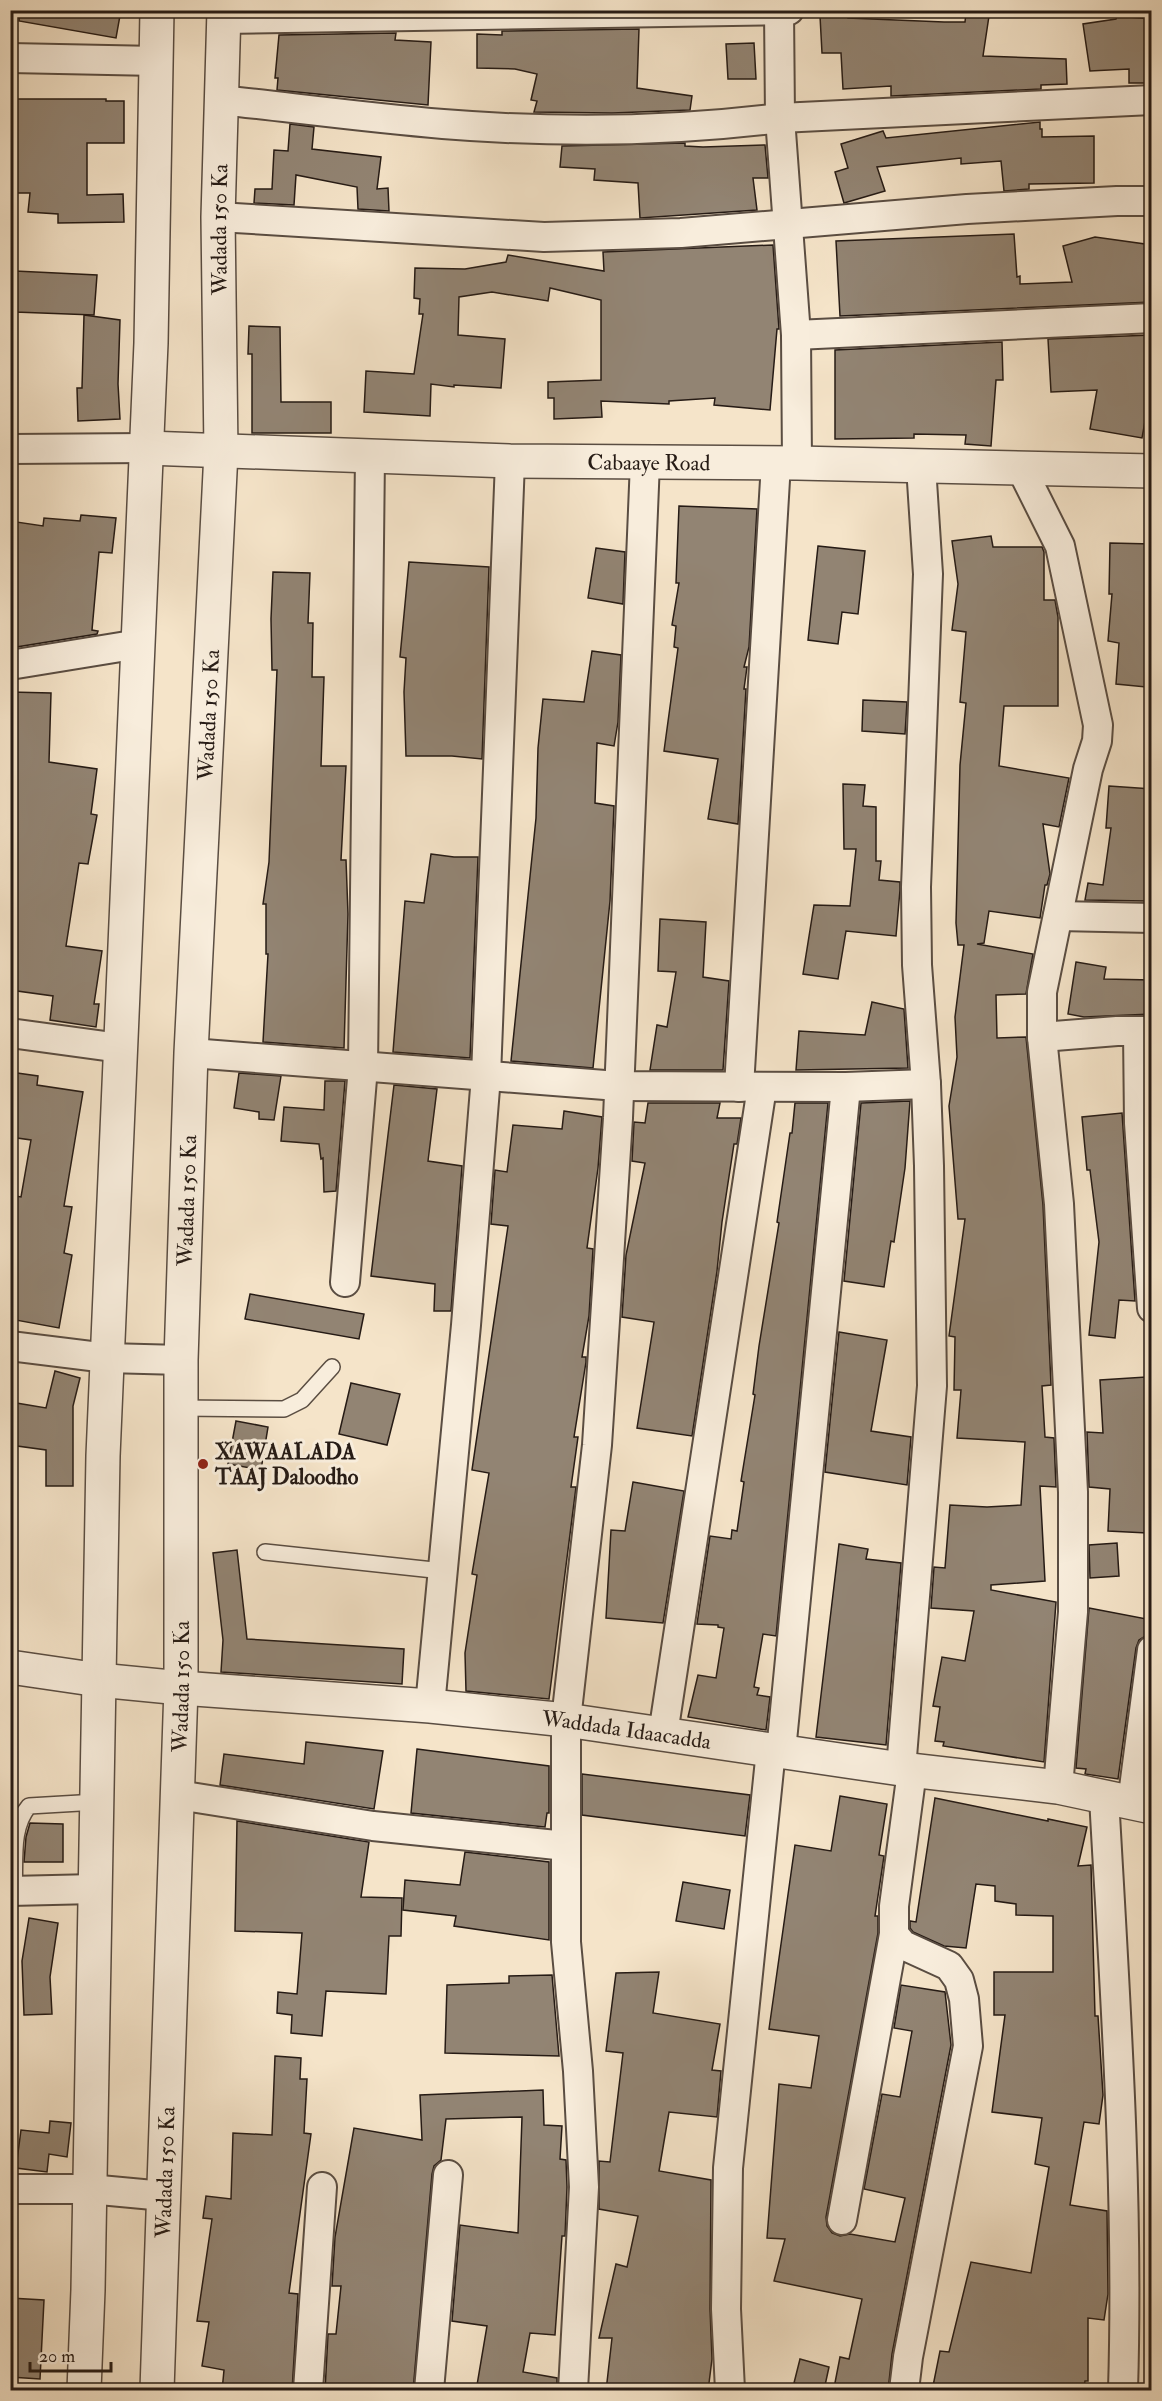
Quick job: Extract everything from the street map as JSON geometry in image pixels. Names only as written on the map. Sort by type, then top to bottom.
[{"type":"street","points":[[84,2391],[107,1359],[147,448],[157,10]]},
{"type":"street","points":[[223,15],[782,11],[780,118],[796,335],[750,1087],[663,1734]]},
{"type":"street","name":"Wadada 150 Ka","points":[[158,2391],[181,1688],[181,1360],[191,1053],[221,452],[218,217],[223,15]]},
{"type":"street","points":[[10,58],[157,61]]},
{"type":"street","points":[[221,100],[444,124],[574,130],[728,125],[780,118],[1152,100]]},
{"type":"street","points":[[218,217],[544,237],[681,233],[967,209],[1152,201]]},
{"type":"street","points":[[796,335],[1152,318]]},
{"type":"street","points":[[10,449],[147,448]]},
{"type":"street","name":"Cabaaye Road","points":[[147,448],[510,461],[787,463],[1152,471]]},
{"type":"street","points":[[345,1282],[363,1067],[370,456]]},
{"type":"street","points":[[430,1706],[486,1076],[510,461]]},
{"type":"street","points":[[573,2391],[584,2187],[578,2071],[566,1942],[566,1720],[597,1445],[618,1086],[645,462]]},
{"type":"street","points":[[842,2220],[894,1934],[894,1906],[907,1770],[932,1386],[926,1084],[917,965],[916,898],[928,574],[921,466]]},
{"type":"street","points":[[1021,468],[1060,546],[1098,725],[1097,741],[1088,769],[1042,992],[1042,1037],[1059,1204],[1073,1492],[1073,1612],[1058,1787]]},
{"type":"street","points":[[10,665],[139,644]]},
{"type":"street","points":[[1058,916],[1152,918]]},
{"type":"street","points":[[1042,1037],[1145,1031],[1139,1123],[1152,1308]]},
{"type":"street","points":[[10,1033],[120,1048]]},
{"type":"street","points":[[191,1053],[618,1086],[846,1087],[926,1084]]},
{"type":"street","points":[[730,2391],[726,2309],[728,2168],[776,1751],[846,1087]]},
{"type":"street","points":[[10,1346],[107,1359],[181,1360]]},
{"type":"street","points":[[1123,2391],[1125,2297],[1119,2078],[1129,1802],[1152,1650]]},
{"type":"street","name":"Waddada Idaacadda","points":[[10,1667],[99,1680],[181,1688],[430,1706],[566,1720],[907,1770],[1058,1787],[1129,1802]]},
{"type":"street","points":[[177,1795],[373,1826],[566,1846]]},
{"type":"street","points":[[12,1891],[95,1889]]},
{"type":"street","points":[[894,1934],[903,1945],[949,1966],[959,1980],[964,1999],[968,2046],[908,2357],[904,2391]]},
{"type":"street","points":[[429,2391],[448,2175]]},
{"type":"street","points":[[308,2391],[322,2187]]},
{"type":"street","points":[[10,2189],[89,2189],[164,2196]]},
{"type":"lane","points":[[181,1408],[284,1409],[302,1400],[332,1367]]},
{"type":"lane","points":[[265,1552],[443,1571]]},
{"type":"lane","points":[[12,1891],[17,1831],[22,1815],[29,1806],[96,1802]]},
{"type":"building","points":[[20,10],[121,10],[116,38],[19,21]]},
{"type":"building","points":[[966,13],[989,16],[983,56],[1066,59],[1067,84],[1041,85],[1041,89],[891,96],[891,86],[843,89],[841,53],[822,53],[820,16],[848,15],[848,18],[965,22]]},
{"type":"building","points":[[1117,16],[1152,19],[1152,83],[1129,83],[1129,69],[1090,71],[1083,24],[1116,19]]},
{"type":"building","points":[[639,29],[637,88],[692,96],[690,110],[612,113],[534,112],[537,101],[531,100],[537,74],[515,69],[477,68],[477,34],[502,35],[502,31]]},
{"type":"building","points":[[396,33],[395,40],[431,42],[428,105],[277,90],[278,78],[275,78],[279,35]]},
{"type":"building","points":[[754,43],[756,79],[728,79],[726,44]]},
{"type":"building","points":[[10,99],[124,101],[124,143],[87,143],[87,195],[123,194],[124,222],[58,223],[58,214],[28,212],[30,193],[10,193]]},
{"type":"building","points":[[1040,122],[1042,137],[1094,136],[1094,183],[1029,184],[1029,189],[1004,191],[1001,161],[961,164],[961,158],[877,167],[885,191],[844,203],[835,172],[848,168],[841,144],[883,131],[886,138]]},
{"type":"building","points":[[290,124],[314,127],[312,149],[381,157],[377,189],[388,188],[389,211],[358,209],[357,187],[296,175],[294,205],[254,203],[255,189],[272,189],[274,150],[288,151]]},
{"type":"building","points":[[685,143],[685,146],[703,147],[765,145],[768,178],[753,178],[757,210],[640,218],[638,183],[594,180],[595,169],[560,167],[562,146]]},
{"type":"building","points":[[1014,234],[1017,277],[1020,276],[1020,284],[1072,282],[1063,246],[1095,237],[1152,245],[1152,302],[840,316],[836,241]]},
{"type":"building","points":[[773,245],[779,329],[777,329],[770,410],[714,405],[715,398],[669,401],[669,404],[601,401],[602,417],[554,419],[554,398],[548,398],[548,382],[601,380],[601,300],[550,288],[548,301],[492,292],[459,297],[458,335],[505,339],[501,388],[431,384],[430,416],[364,412],[366,371],[414,374],[423,314],[419,314],[420,299],[414,298],[415,268],[465,269],[506,262],[508,255],[604,271],[603,252]]},
{"type":"building","points":[[15,271],[97,275],[94,315],[15,312]]},
{"type":"building","points":[[84,315],[120,320],[118,384],[120,419],[78,421],[77,388],[82,388]]},
{"type":"building","points":[[249,326],[280,327],[281,402],[331,402],[331,433],[252,433],[252,354],[248,354]]},
{"type":"building","points":[[1152,335],[1152,383],[1142,438],[1090,429],[1097,390],[1051,392],[1048,339]]},
{"type":"building","points":[[1002,342],[1003,380],[996,380],[991,446],[965,444],[966,435],[914,434],[914,438],[835,439],[835,350]]},
{"type":"building","points":[[679,506],[757,509],[749,647],[744,667],[747,667],[738,824],[708,819],[718,759],[664,751],[678,648],[674,647],[676,626],[672,625],[679,583],[676,583]]},
{"type":"building","points":[[81,515],[116,518],[112,553],[99,552],[92,630],[98,631],[97,634],[10,648],[10,521],[43,526],[44,518],[80,521]]},
{"type":"building","points":[[991,536],[993,547],[1042,547],[1044,552],[1044,600],[1055,600],[1058,617],[1058,706],[1004,706],[999,766],[1069,778],[1059,827],[1043,824],[1050,874],[1047,885],[1045,885],[1040,918],[989,911],[984,943],[977,944],[1033,954],[1026,994],[996,995],[997,1038],[1026,1037],[1043,1205],[1051,1385],[1042,1386],[1045,1437],[1054,1438],[1056,1487],[1040,1486],[1045,1581],[991,1585],[991,1590],[1056,1602],[1044,1762],[943,1746],[944,1742],[935,1741],[940,1707],[933,1706],[942,1657],[965,1661],[974,1611],[931,1608],[934,1567],[945,1568],[950,1505],[987,1507],[1021,1505],[1025,1442],[957,1438],[961,1390],[954,1390],[955,1337],[949,1336],[965,1219],[958,1219],[949,1106],[957,1057],[955,1017],[964,945],[958,945],[956,923],[960,765],[966,703],[960,702],[966,632],[952,630],[958,584],[952,541]]},
{"type":"building","points":[[1110,543],[1152,544],[1152,627],[1146,687],[1116,684],[1119,643],[1108,641],[1112,594],[1109,594]]},
{"type":"building","points":[[818,546],[865,551],[858,614],[842,612],[838,644],[808,640]]},
{"type":"building","points":[[596,548],[625,552],[623,604],[588,598]]},
{"type":"building","points":[[409,562],[489,567],[482,759],[452,756],[406,756],[404,692],[406,658],[400,657]]},
{"type":"building","points":[[273,572],[310,573],[308,623],[313,623],[312,677],[324,677],[321,766],[346,766],[341,860],[346,860],[348,914],[344,1048],[263,1042],[268,954],[266,954],[266,904],[263,904],[269,862],[277,670],[272,670]]},
{"type":"building","points":[[592,651],[621,655],[618,722],[614,746],[597,743],[595,803],[614,806],[610,901],[593,1068],[511,1061],[536,818],[538,748],[543,699],[584,702]]},
{"type":"building","points":[[10,692],[51,693],[49,762],[97,769],[91,814],[97,815],[88,864],[79,863],[66,946],[102,951],[94,1004],[99,1004],[96,1027],[50,1020],[53,996],[10,990]]},
{"type":"building","points":[[863,700],[907,702],[905,734],[862,731]]},
{"type":"building","points":[[843,784],[865,785],[863,806],[876,807],[876,861],[881,861],[879,880],[900,882],[900,890],[896,936],[846,931],[838,979],[803,974],[814,905],[850,906],[856,849],[844,849]]},
{"type":"building","points":[[1109,786],[1152,789],[1152,884],[1149,884],[1147,901],[1085,900],[1088,883],[1103,885],[1111,828],[1106,828]]},
{"type":"building","points":[[431,854],[478,857],[470,1058],[393,1052],[405,901],[424,903]]},
{"type":"building","points":[[660,919],[706,922],[703,977],[729,981],[723,1070],[650,1070],[657,1025],[667,1027],[676,972],[658,971]]},
{"type":"building","points":[[1076,962],[1106,967],[1104,979],[1152,980],[1152,1014],[1084,1017],[1068,1014]]},
{"type":"building","points":[[872,1002],[904,1009],[908,1068],[796,1070],[799,1031],[865,1035]]},
{"type":"building","points":[[10,1072],[38,1076],[37,1085],[83,1092],[64,1206],[72,1207],[64,1253],[72,1255],[59,1328],[10,1319],[10,1195],[21,1197],[31,1140],[10,1137]]},
{"type":"building","points":[[239,1073],[281,1076],[274,1120],[259,1119],[259,1112],[234,1108]]},
{"type":"building","points":[[325,1081],[345,1081],[336,1191],[324,1192],[323,1158],[321,1159],[319,1144],[281,1141],[284,1107],[324,1110]]},
{"type":"building","points":[[394,1085],[437,1089],[428,1161],[462,1166],[451,1311],[434,1311],[435,1284],[371,1276]]},
{"type":"building","points":[[910,1101],[905,1168],[894,1242],[891,1241],[884,1287],[844,1281],[861,1103]]},
{"type":"building","points":[[648,1103],[720,1103],[717,1118],[741,1118],[737,1144],[734,1144],[692,1436],[637,1428],[654,1322],[622,1317],[626,1255],[645,1163],[632,1161],[634,1122],[645,1123]]},
{"type":"building","points":[[795,1103],[828,1103],[776,1636],[763,1634],[754,1687],[759,1688],[757,1695],[770,1697],[766,1730],[688,1717],[698,1675],[716,1678],[724,1628],[718,1625],[697,1624],[710,1536],[731,1539],[732,1530],[737,1531],[744,1482],[741,1481],[755,1395],[753,1394],[759,1346]]},
{"type":"building","points":[[564,1111],[602,1117],[598,1168],[587,1248],[593,1249],[589,1316],[582,1357],[586,1357],[586,1362],[574,1437],[578,1437],[571,1487],[576,1487],[549,1699],[466,1691],[465,1653],[477,1575],[472,1574],[489,1473],[472,1470],[508,1226],[491,1224],[495,1170],[507,1172],[513,1125],[562,1129]]},
{"type":"building","points":[[1122,1113],[1135,1301],[1119,1300],[1115,1338],[1089,1335],[1099,1242],[1090,1170],[1087,1170],[1082,1117]]},
{"type":"building","points":[[250,1294],[364,1314],[359,1339],[245,1319]]},
{"type":"building","points":[[839,1332],[887,1340],[871,1431],[911,1437],[907,1485],[825,1472]]},
{"type":"building","points":[[55,1371],[80,1378],[73,1406],[73,1486],[46,1486],[46,1450],[10,1445],[10,1402],[46,1408]]},
{"type":"building","points":[[1146,1377],[1150,1462],[1147,1533],[1108,1531],[1110,1489],[1089,1487],[1087,1432],[1103,1433],[1100,1380]]},
{"type":"building","points":[[351,1383],[400,1394],[387,1445],[339,1434]]},
{"type":"building","points":[[236,1421],[268,1427],[261,1470],[228,1464]]},
{"type":"building","points":[[633,1482],[684,1491],[663,1623],[606,1618],[611,1530],[625,1531]]},
{"type":"building","points":[[1117,1543],[1119,1576],[1090,1578],[1089,1545]]},
{"type":"building","points":[[839,1544],[868,1549],[866,1559],[901,1563],[886,1745],[816,1737]]},
{"type":"building","points":[[237,1550],[247,1639],[404,1649],[402,1684],[221,1672],[223,1640],[213,1553]]},
{"type":"building","points":[[1089,1608],[1152,1620],[1149,1634],[1139,1640],[1136,1648],[1118,1779],[1085,1774],[1086,1769],[1076,1768]]},
{"type":"building","points":[[306,1742],[383,1751],[374,1809],[220,1785],[224,1754],[304,1764]]},
{"type":"building","points":[[417,1749],[549,1766],[549,1813],[547,1813],[545,1827],[411,1813]]},
{"type":"building","points":[[582,1774],[750,1795],[745,1836],[582,1815]]},
{"type":"building","points":[[840,1796],[887,1804],[879,1855],[884,1856],[875,1916],[878,1916],[878,1933],[826,2217],[827,2226],[832,2233],[840,2236],[850,2234],[895,2242],[905,2198],[864,2189],[882,2094],[900,2097],[912,2031],[894,2028],[901,1985],[945,1992],[951,2045],[892,2354],[888,2391],[846,2391],[834,2388],[840,2357],[849,2359],[862,2299],[774,2281],[785,2239],[767,2238],[779,2084],[811,2088],[819,2036],[769,2029],[795,1845],[831,1851]]},
{"type":"building","points":[[935,1798],[1087,1827],[1078,1866],[1091,1865],[1095,2016],[1098,2016],[1103,2095],[1099,2124],[1084,2122],[1070,2205],[1107,2211],[1108,2294],[1104,2320],[1088,2318],[1088,2381],[1085,2381],[1083,2391],[932,2391],[940,2351],[949,2352],[971,2262],[1031,2273],[1049,2167],[1035,2164],[1042,2118],[992,2112],[1005,2015],[994,2015],[994,1972],[1053,1972],[1053,1916],[1016,1915],[1016,1904],[995,1901],[995,1886],[976,1884],[966,1948],[944,1946],[913,1932],[910,1928],[910,1921],[916,1922]]},
{"type":"building","points":[[237,1821],[369,1842],[361,1897],[402,1898],[401,1936],[389,1936],[386,1994],[326,1991],[322,2036],[291,2033],[292,2015],[277,2013],[278,1992],[297,1994],[302,1933],[235,1931]]},
{"type":"building","points":[[30,1823],[63,1824],[63,1862],[24,1862],[26,1837]]},
{"type":"building","points":[[465,1852],[549,1862],[549,1940],[454,1926],[456,1916],[403,1910],[405,1880],[460,1885]]},
{"type":"building","points":[[683,1882],[730,1890],[724,1929],[676,1921]]},
{"type":"building","points":[[29,1918],[58,1923],[50,1977],[52,2014],[24,2015],[22,1961]]},
{"type":"building","points":[[659,1972],[653,2013],[720,2024],[712,2070],[721,2071],[717,2117],[669,2112],[659,2171],[711,2180],[712,2359],[708,2391],[606,2391],[612,2338],[599,2338],[616,2264],[627,2267],[638,2216],[599,2209],[599,2161],[610,2162],[623,2053],[606,2051],[616,1973]]},
{"type":"building","points":[[552,1975],[559,2056],[445,2053],[447,1985],[509,1983],[509,1976]]},
{"type":"building","points":[[275,2056],[301,2058],[300,2079],[307,2079],[304,2133],[311,2134],[289,2293],[298,2294],[292,2391],[222,2391],[224,2370],[202,2366],[209,2322],[197,2321],[212,2219],[203,2218],[206,2196],[231,2199],[233,2133],[272,2135]]},
{"type":"building","points":[[543,2090],[544,2125],[562,2126],[560,2159],[566,2160],[567,2187],[565,2236],[562,2236],[555,2335],[530,2333],[523,2372],[557,2378],[557,2391],[476,2391],[487,2326],[452,2321],[460,2225],[518,2233],[522,2117],[446,2119],[441,2160],[434,2166],[432,2174],[413,2391],[325,2391],[328,2334],[336,2334],[341,2286],[332,2286],[335,2237],[354,2128],[422,2140],[420,2095]]},
{"type":"building","points":[[50,2121],[71,2123],[67,2157],[49,2154],[47,2172],[16,2168],[21,2130],[49,2133]]},
{"type":"building","points":[[10,2298],[44,2300],[40,2379],[10,2377]]},
{"type":"building","points":[[800,2359],[829,2367],[824,2390],[794,2383]]},
{"type":"place","name":"XAWAALADA TAAJ Daloodho","points":[[203,1464]]}]
